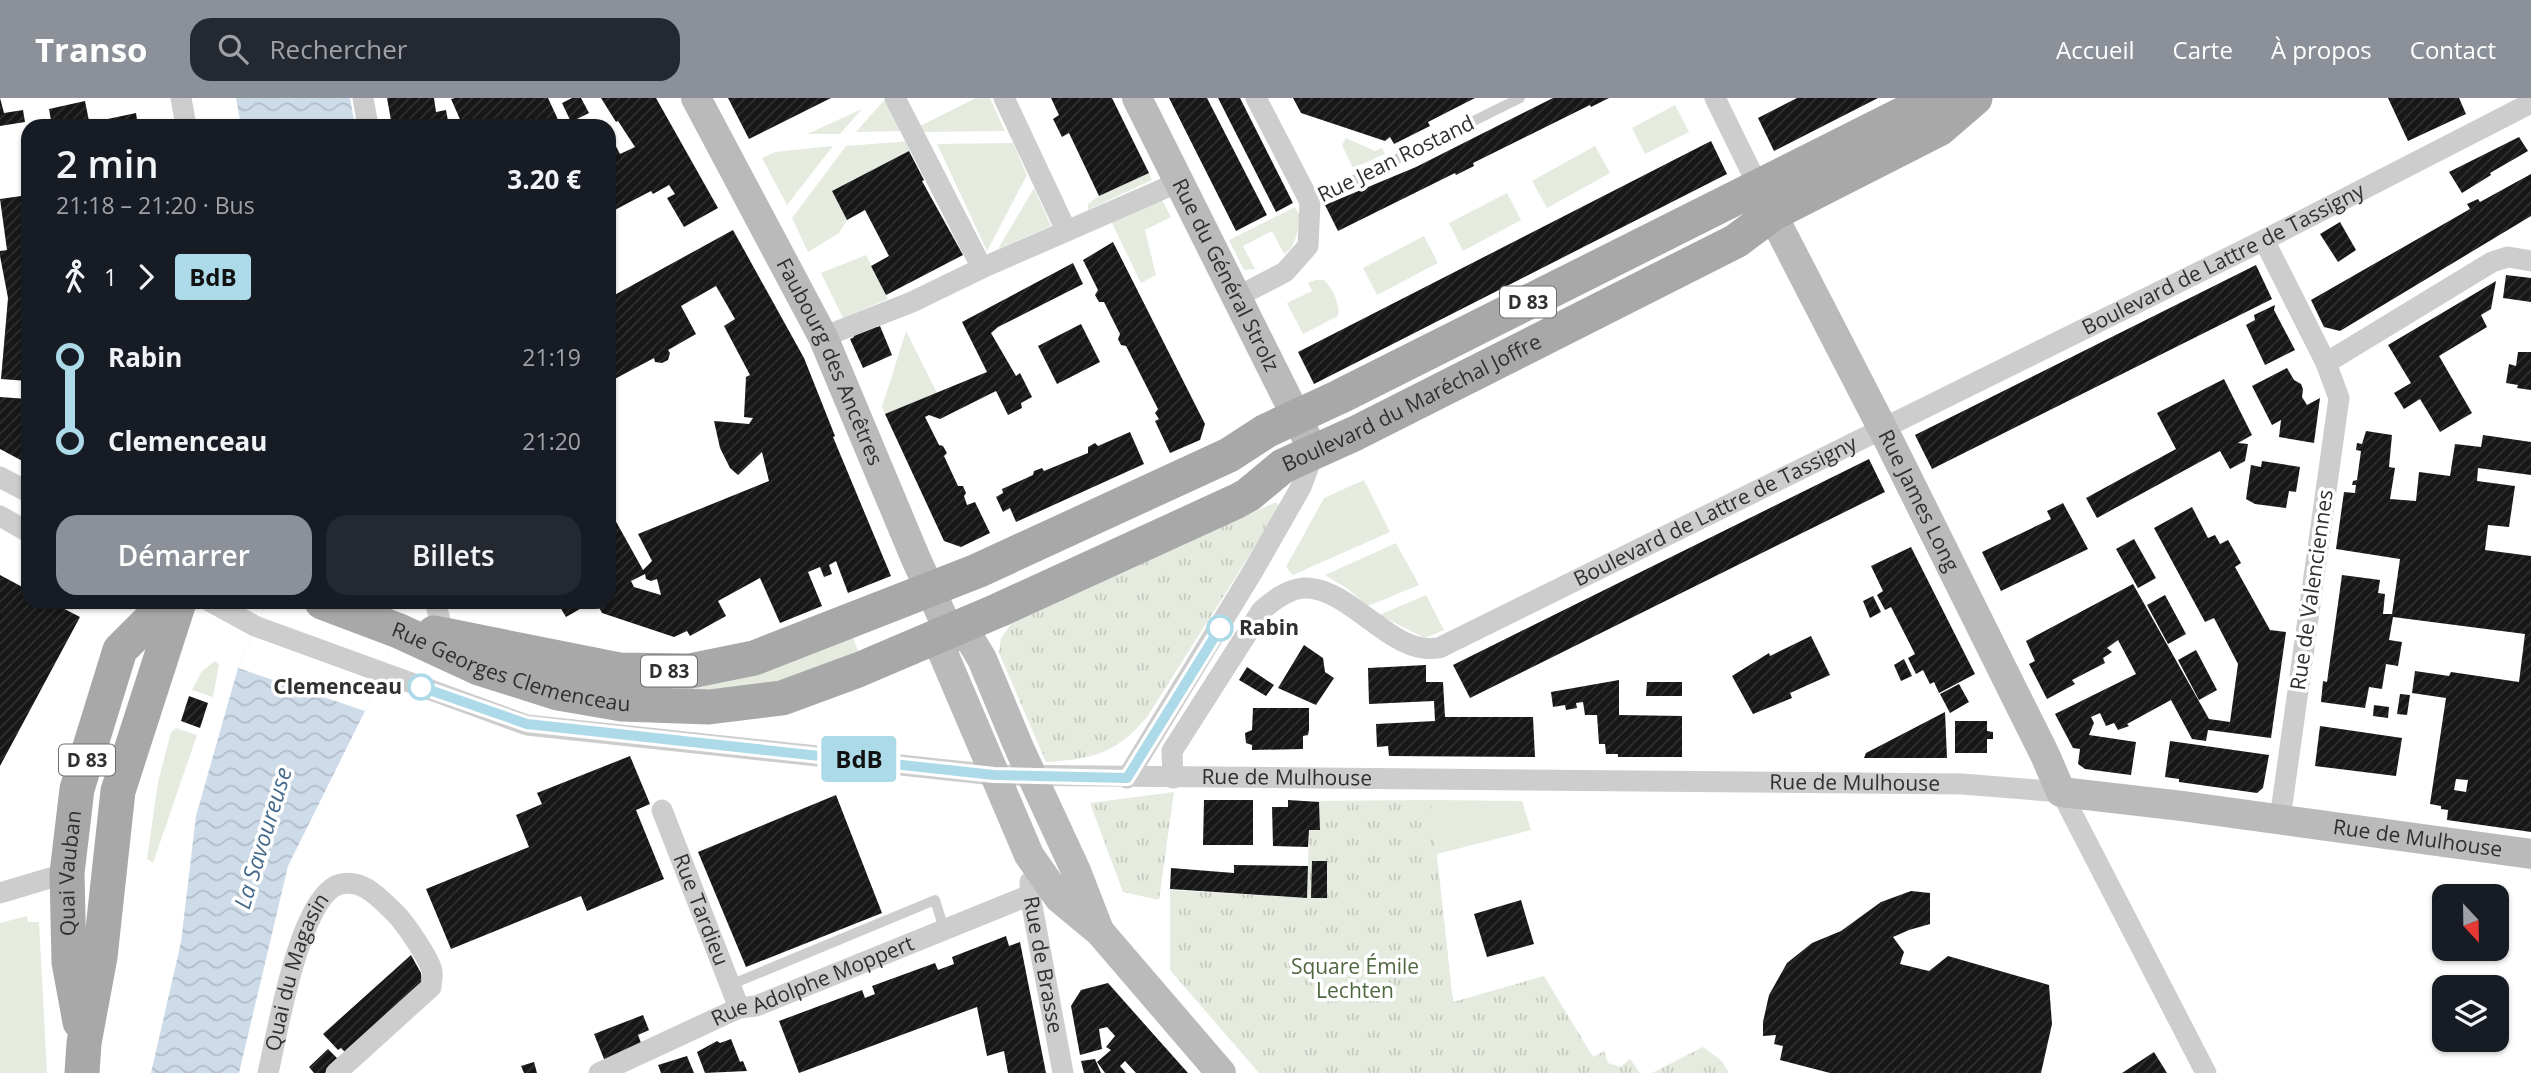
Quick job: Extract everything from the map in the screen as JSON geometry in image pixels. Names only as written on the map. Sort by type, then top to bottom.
[{"type":"main road","name":"Faubourg des Ancêtres","points":[[696,98],[823,337],[949,631],[943,653],[1029,855],[1059,898],[1100,932]]},
{"type":"main road","name":"Rue du Général Strolz","points":[[1137,98],[1314,452]]},
{"type":"main road","name":"Boulevard du Maréchal Joffre","points":[[949,631],[1237,501],[1283,466],[1736,241],[1765,200],[1934,98]]},
{"type":"main road","name":"Boulevard du Maréchal Joffre","points":[[929,589],[1015,555],[1229,455],[1266,431],[1765,200],[1939,129],[1975,98]]},
{"type":"main road","name":"Rue James Long","points":[[1765,200],[1883,429],[2061,792]]},
{"type":"main road","name":"Rue Georges Clemenceau","points":[[399,631],[439,618],[619,670],[690,671],[754,659],[929,589]]},
{"type":"main road","name":"Quai Vauban","points":[[83,1058],[69,962],[67,873],[77,789],[120,650],[161,609]]},
{"type":"main road","name":"Quai Vauban","points":[[83,1058],[100,957],[118,791],[177,609]]},
{"type":"main road","name":"D 83","points":[[341,609],[399,631]]},
{"type":"main road","name":"Rue Georges Clemenceau","points":[[399,631],[479,668],[558,693],[622,704],[709,707],[782,698],[858,670],[949,631]]},
{"type":"main road","points":[[949,631],[970,639],[982,659],[1076,871],[1100,932],[1221,1073]]},
{"type":"main road","name":"Rue de Mulhouse","points":[[2061,792],[2531,854]]},
{"type":"street","points":[[181,98],[185,119]]},
{"type":"street","points":[[363,98],[367,119]]},
{"type":"street","points":[[895,98],[982,268]]},
{"type":"street","points":[[1004,98],[1066,230]]},
{"type":"street","points":[[1237,297],[1285,272],[1308,246],[1310,202],[1256,98]]},
{"type":"street","points":[[1715,98],[1765,200]]},
{"type":"street","name":"Boulevard de Lattre de Tassigny","points":[[1172,778],[1172,751],[1262,610],[1280,596],[1304,588],[1328,593],[1406,643],[1423,648],[1439,648],[2264,240],[2531,103]]},
{"type":"street","points":[[823,337],[912,302],[1066,230],[1179,182]]},
{"type":"street","name":"Rue de Valenciennes","points":[[2264,240],[2326,363],[2339,398],[2280,819]]},
{"type":"street","points":[[2326,363],[2491,262],[2508,257],[2531,261]]},
{"type":"street","points":[[1127,778],[1260,559],[1301,486],[1314,452]]},
{"type":"street","points":[[0,477],[21,488]]},
{"type":"street","points":[[0,516],[21,528]]},
{"type":"street","name":"Rue de Mulhouse","points":[[224,609],[255,626],[527,724],[994,775],[1962,784],[2061,792]]},
{"type":"street","points":[[2061,792],[2206,1073]]},
{"type":"street","name":"Rue Tardieu","points":[[662,810],[739,1007]]},
{"type":"street","name":"Rue de Brasse","points":[[1029,855],[1030,895],[1063,1073]]},
{"type":"street","points":[[0,893],[67,873]]},
{"type":"street","name":"Quai du Magasin","points":[[268,1073],[298,944],[321,897],[342,883],[359,884],[373,892],[405,923],[432,972],[431,987],[336,1073]]},
{"type":"street","name":"Rue Adolphe Moppert","points":[[599,1073],[739,1007],[756,1006],[1030,895]]},
{"type":"lane","name":"Rue Jean Rostand","points":[[1310,202],[1520,98]]},
{"type":"lane","points":[[730,985],[935,900],[944,929]]},
{"type":"green space","points":[[886,98],[907,131],[856,132]]},
{"type":"green space","points":[[976,98],[990,98],[1005,131],[919,132],[916,128]]},
{"type":"green space","points":[[1675,105],[1689,132],[1645,154],[1632,128]]},
{"type":"green space","points":[[862,109],[840,134],[807,134]]},
{"type":"green space","points":[[1346,138],[1375,151],[1382,148],[1385,154],[1353,168],[1342,145]]},
{"type":"green space","points":[[912,141],[915,147],[909,151],[832,191],[847,220],[839,233],[808,252],[792,218],[846,146]]},
{"type":"green space","points":[[1013,143],[1027,175],[987,251],[937,144]]},
{"type":"green space","points":[[833,146],[787,205],[762,158],[775,152]]},
{"type":"green space","points":[[1595,146],[1610,173],[1547,208],[1532,181]]},
{"type":"green space","points":[[1149,173],[1152,180],[1088,210],[1088,204],[1099,196]]},
{"type":"green space","points":[[1034,188],[1051,226],[998,249]]},
{"type":"green space","points":[[1507,193],[1521,220],[1463,251],[1449,223]]},
{"type":"green space","points":[[1160,196],[1171,217],[1145,230],[1156,275],[1141,283],[1110,219]]},
{"type":"green space","points":[[1295,207],[1301,218],[1296,238],[1288,251],[1284,254],[1272,231],[1243,246],[1255,269],[1244,270],[1229,240]]},
{"type":"green space","points":[[1424,236],[1438,263],[1377,295],[1363,268]]},
{"type":"green space","points":[[866,255],[888,299],[843,318],[821,273]]},
{"type":"green space","points":[[1324,280],[1330,288],[1337,301],[1338,316],[1303,334],[1287,303],[1312,291],[1308,283]]},
{"type":"green space","points":[[906,331],[937,393],[885,414],[882,407]]},
{"type":"green space","points":[[1364,480],[1390,532],[1293,575],[1286,567],[1324,498]]},
{"type":"green space","points":[[1276,502],[1280,507],[1147,717],[1114,747],[1077,759],[1046,762],[999,653],[1001,638],[1011,624]]},
{"type":"green space","points":[[1396,543],[1419,585],[1368,606],[1325,575]]},
{"type":"green space","points":[[1426,595],[1444,630],[1425,638],[1379,615]]},
{"type":"green space","points":[[851,633],[859,653],[771,685],[684,695],[593,679]]},
{"type":"green space","points":[[215,661],[219,665],[213,697],[192,690],[202,671]]},
{"type":"green space","points":[[176,728],[197,735],[153,863],[147,859],[158,782],[171,732]]},
{"type":"green space","points":[[1174,792],[1159,900],[1123,892],[1090,803]]},
{"type":"green space","points":[[1431,800],[1522,801],[1531,830],[1437,854]]},
{"type":"green space","name":"Square Émile Lechten","points":[[1431,800],[1453,1002],[1544,976],[1593,1057],[1604,1051],[1608,1063],[1620,1067],[1630,1059],[1640,1073],[1259,1073],[1170,970],[1170,890],[1307,898],[1309,830],[1320,830],[1319,802],[1308,803],[1309,801]]},
{"type":"green space","points":[[27,916],[28,922],[39,922],[47,1073],[0,1073],[0,923]]},
{"type":"green space","points":[[1703,1047],[1722,1061],[1729,1073],[1652,1073]]},
{"type":"water","points":[[236,98],[350,98],[354,119],[240,119]]},
{"type":"water","name":"La Savoureuse","points":[[264,609],[405,609],[365,711],[288,866],[239,1073],[151,1073],[181,942],[196,816],[238,668]]},
{"type":"pier","points":[[264,609],[405,609],[365,711],[238,668]]},
{"type":"building","points":[[0,98],[4,113],[23,110],[24,119],[21,119],[21,123],[0,126]]},
{"type":"building","points":[[387,98],[434,98],[436,112],[446,110],[448,119],[391,119]]},
{"type":"building","points":[[548,98],[558,119],[460,119],[451,99]]},
{"type":"building","points":[[572,98],[581,98],[589,113],[577,119],[570,119],[562,103]]},
{"type":"building","points":[[601,98],[656,98],[718,208],[684,227],[667,198],[675,194],[669,185],[616,209],[616,146],[620,154],[635,147]]},
{"type":"building","points":[[728,98],[831,98],[749,139]]},
{"type":"building","points":[[1051,98],[1112,98],[1149,173],[1099,196],[1069,133],[1062,137],[1053,119],[1059,115]]},
{"type":"building","points":[[1169,98],[1207,98],[1267,215],[1236,231]]},
{"type":"building","points":[[1218,98],[1240,98],[1293,203],[1276,212]]},
{"type":"building","points":[[1293,98],[1475,98],[1428,122],[1430,126],[1394,144],[1390,137],[1385,141],[1301,113]]},
{"type":"building","points":[[1553,98],[1609,98],[1338,231],[1325,205],[1416,167]]},
{"type":"building","points":[[1797,98],[1878,98],[1774,151],[1758,118]]},
{"type":"building","points":[[2388,98],[2459,98],[2466,114],[2408,141]]},
{"type":"building","points":[[85,101],[89,119],[51,119],[49,109]]},
{"type":"building","points":[[136,113],[137,119],[108,119]]},
{"type":"building","points":[[2519,137],[2528,151],[2462,193],[2449,172]]},
{"type":"building","points":[[1711,141],[1727,174],[1314,384],[1298,352]]},
{"type":"building","points":[[909,151],[924,180],[922,181],[963,255],[886,295],[871,266],[889,256],[865,210],[847,220],[832,191]]},
{"type":"building","points":[[2531,174],[2531,216],[2340,331],[2324,327],[2311,300],[2470,209],[2467,204],[2478,199],[2480,202]]},
{"type":"building","points":[[21,196],[21,380],[1,379],[8,298],[0,256],[0,251],[7,250],[0,199]]},
{"type":"building","points":[[2340,222],[2356,250],[2338,262],[2320,234]]},
{"type":"building","points":[[733,230],[804,358],[835,436],[833,437],[891,576],[848,593],[836,561],[829,565],[832,574],[824,577],[820,567],[808,572],[822,606],[780,623],[760,578],[718,601],[726,616],[690,636],[687,631],[674,637],[602,613],[600,609],[616,609],[616,522],[643,570],[652,561],[638,534],[769,481],[762,452],[738,475],[730,468],[720,448],[714,421],[749,424],[753,418],[744,417],[746,377],[750,375],[724,326],[735,319],[716,286],[681,306],[696,334],[668,350],[668,360],[655,362],[654,358],[616,378],[616,294]],"holes":[[[645,574],[646,579],[657,579],[661,595],[634,587],[631,581]]]},
{"type":"building","points":[[1113,242],[1205,424],[1200,440],[1170,453],[1155,421],[1159,419],[1155,413],[1158,409],[1126,346],[1121,345],[1118,339],[1120,334],[1104,302],[1099,302],[1095,295],[1098,290],[1083,260]]},
{"type":"building","points":[[1073,263],[1083,284],[991,333],[1016,376],[1020,373],[1032,397],[1021,403],[1022,408],[1008,415],[996,391],[940,419],[929,415],[925,417],[939,445],[943,446],[947,453],[944,456],[958,486],[963,486],[967,505],[975,502],[990,533],[961,547],[944,541],[885,414],[987,372],[962,322]]},
{"type":"building","points":[[2256,265],[2272,299],[1932,469],[1915,435]]},
{"type":"building","points":[[2506,275],[2531,278],[2531,302],[2503,298]]},
{"type":"building","points":[[2496,281],[2491,309],[2481,315],[2487,327],[2439,356],[2472,413],[2440,432],[2420,399],[2404,409],[2394,393],[2411,383],[2388,345]]},
{"type":"building","points":[[2275,305],[2274,310],[2295,350],[2265,365],[2246,325],[2255,320],[2254,315]]},
{"type":"building","points":[[875,322],[877,327],[880,326],[892,355],[863,368],[850,339],[854,337],[852,331]]},
{"type":"building","points":[[1081,324],[1100,362],[1057,384],[1038,346]]},
{"type":"building","points":[[2518,352],[2531,352],[2531,390],[2506,383],[2509,364],[2516,366]]},
{"type":"building","points":[[2287,368],[2294,380],[2301,384],[2302,397],[2307,405],[2320,398],[2314,443],[2279,437],[2281,420],[2272,425],[2252,386]]},
{"type":"building","points":[[2224,379],[2252,435],[2238,443],[2248,444],[2245,461],[2230,469],[2220,451],[2097,518],[2086,498],[2176,449],[2157,413]]},
{"type":"building","points":[[0,397],[21,398],[21,460],[0,449]]},
{"type":"building","points":[[2366,431],[2392,435],[2389,467],[2395,468],[2390,499],[2416,501],[2419,472],[2450,476],[2455,444],[2481,447],[2483,435],[2531,442],[2531,475],[2478,468],[2477,481],[2515,486],[2509,527],[2488,525],[2485,550],[2531,556],[2531,832],[2447,820],[2448,810],[2430,804],[2446,698],[2412,693],[2415,671],[2449,676],[2451,672],[2519,682],[2525,634],[2393,617],[2389,640],[2402,642],[2398,666],[2386,664],[2382,689],[2369,687],[2365,708],[2321,702],[2323,681],[2327,682],[2342,575],[2380,580],[2378,593],[2385,594],[2383,614],[2392,614],[2400,559],[2336,549],[2344,492],[2355,493],[2356,485],[2352,485],[2353,481],[2357,480],[2361,451],[2356,450],[2357,443],[2362,444]],"holes":[[[2456,779],[2468,780],[2466,792],[2454,790]]]},
{"type":"building","points":[[1130,432],[1144,464],[1016,522],[1010,508],[1003,512],[996,497],[1003,493],[1002,489],[1033,475],[1034,471],[1042,468],[1044,471],[1088,453],[1088,447],[1095,443],[1098,446]]},
{"type":"building","points":[[1869,459],[1885,492],[1470,698],[1453,665]]},
{"type":"building","points":[[2262,461],[2300,467],[2296,492],[2289,491],[2286,508],[2255,504],[2246,499],[2251,465],[2261,467]]},
{"type":"building","points":[[2063,503],[2088,549],[2001,591],[1982,552],[2051,519],[2047,511]]},
{"type":"building","points":[[2192,507],[2208,538],[2215,535],[2220,544],[2228,540],[2241,563],[2235,567],[2270,630],[2286,632],[2271,738],[2208,730],[2206,741],[2192,739],[2171,700],[2118,730],[2114,723],[2106,726],[2100,713],[2091,717],[2094,723],[2089,735],[2136,742],[2131,775],[2085,769],[2078,764],[2080,749],[2073,748],[2055,714],[2136,674],[2118,640],[2107,648],[2112,652],[2103,658],[2105,663],[2072,680],[2075,684],[2047,699],[2029,664],[2035,661],[2026,641],[2133,584],[2209,719],[2230,722],[2238,664],[2214,618],[2205,622],[2154,528]]},
{"type":"building","points":[[2134,539],[2156,578],[2138,588],[2116,549]]},
{"type":"building","points":[[1911,547],[1975,674],[1939,693],[1934,682],[1930,684],[1923,670],[1916,674],[1908,658],[1915,654],[1891,607],[1885,610],[1877,595],[1883,591],[1871,566]]},
{"type":"building","points":[[0,575],[21,586],[21,609],[65,609],[80,617],[0,766]]},
{"type":"building","points":[[2165,595],[2186,634],[2168,644],[2147,605]]},
{"type":"building","points":[[1873,596],[1881,612],[1870,618],[1863,601]]},
{"type":"building","points":[[561,609],[580,609],[566,617]]},
{"type":"building","points":[[1811,636],[1830,675],[1790,693],[1792,698],[1753,714],[1732,676],[1769,653],[1770,656]]},
{"type":"building","points":[[1304,645],[1323,658],[1325,672],[1334,678],[1316,705],[1278,688]]},
{"type":"building","points":[[2196,650],[2217,690],[2199,700],[2178,660]]},
{"type":"building","points":[[1904,659],[1912,676],[1901,681],[1894,665]]},
{"type":"building","points":[[1426,665],[1426,682],[1443,682],[1445,717],[1533,717],[1535,757],[1389,756],[1388,746],[1377,747],[1376,724],[1435,721],[1434,701],[1369,704],[1368,668]]},
{"type":"building","points":[[1247,667],[1274,685],[1266,696],[1239,680]]},
{"type":"building","points":[[1619,680],[1619,715],[1682,716],[1682,757],[1618,757],[1618,754],[1606,754],[1605,744],[1599,744],[1597,715],[1585,715],[1583,702],[1576,703],[1577,708],[1566,710],[1565,705],[1553,707],[1551,692]]},
{"type":"building","points":[[1647,682],[1682,682],[1682,696],[1646,696]]},
{"type":"building","points":[[1959,684],[1969,702],[1950,713],[1940,694]]},
{"type":"building","points":[[2400,694],[2410,695],[2407,715],[2397,714]]},
{"type":"building","points":[[189,696],[208,703],[200,728],[181,721]]},
{"type":"building","points":[[2374,705],[2389,707],[2388,718],[2373,716]]},
{"type":"building","points":[[1253,708],[1309,708],[1309,730],[1308,735],[1303,736],[1303,749],[1252,750],[1252,745],[1246,743],[1245,733],[1252,730]]},
{"type":"building","points":[[1945,712],[1947,758],[1864,758],[1866,753]]},
{"type":"building","points":[[1955,721],[1987,721],[1987,731],[1993,732],[1993,739],[1987,739],[1987,753],[1955,753]]},
{"type":"building","points":[[2320,726],[2402,738],[2396,776],[2315,766]]},
{"type":"building","points":[[2170,741],[2269,755],[2263,788],[2257,793],[2179,782],[2179,779],[2165,777]]},
{"type":"building","points":[[630,756],[650,804],[636,810],[664,879],[587,911],[581,896],[451,949],[426,889],[529,847],[516,815],[542,804],[537,793]]},
{"type":"building","points":[[836,795],[882,913],[746,967],[698,852]]},
{"type":"building","points":[[1204,800],[1253,800],[1253,845],[1203,845]]},
{"type":"building","points":[[1288,800],[1319,802],[1320,830],[1309,830],[1308,847],[1273,846],[1272,807],[1288,807]]},
{"type":"building","points":[[1312,861],[1327,861],[1327,898],[1311,898]]},
{"type":"building","points":[[1234,865],[1308,866],[1307,898],[1170,889],[1171,868],[1234,873]]},
{"type":"building","points":[[1911,891],[1930,893],[1930,924],[1893,937],[1904,952],[1900,964],[1929,971],[1948,956],[2049,985],[2052,1024],[2041,1073],[1830,1073],[1780,1060],[1783,1046],[1774,1044],[1776,1035],[1763,1036],[1763,1022],[1769,995],[1787,963],[1812,943],[1841,931],[1881,902]]},
{"type":"building","points":[[1521,900],[1534,944],[1487,957],[1474,914]]},
{"type":"building","points":[[1006,936],[1009,946],[1020,942],[1046,1073],[1008,1073],[1004,1051],[987,1056],[977,1007],[799,1073],[779,1021],[862,990],[865,998],[875,994],[872,986],[935,963],[938,970],[954,964],[952,957]]},
{"type":"building","points":[[411,955],[421,973],[422,985],[346,1053],[341,1048],[338,1050],[323,1034]]},
{"type":"building","points":[[1108,983],[1188,1073],[1136,1073],[1125,1061],[1120,1066],[1126,1073],[1105,1073],[1097,1062],[1111,1050],[1106,1047],[1115,1036],[1107,1027],[1099,1029],[1102,1049],[1080,1055],[1071,1006],[1081,990]]},
{"type":"building","points":[[643,1015],[649,1030],[638,1035],[643,1048],[606,1064],[594,1034]]},
{"type":"building","points":[[731,1039],[740,1062],[743,1061],[747,1071],[705,1073],[697,1052],[717,1041],[720,1043]]},
{"type":"building","points":[[328,1049],[339,1060],[325,1073],[314,1073],[309,1067]]},
{"type":"building","points":[[2154,1052],[2167,1073],[2122,1073]]},
{"type":"building","points":[[687,1056],[694,1073],[661,1073],[658,1065]]},
{"type":"building","points":[[1095,1059],[1101,1073],[1084,1073],[1081,1061]]},
{"type":"building","points":[[534,1062],[537,1073],[524,1073],[521,1066]]},
{"type":"bus line","name":"BdB","points":[[421,687],[527,724],[994,775],[1127,778],[1220,628]]},
{"type":"place","name":"Rabin","points":[[1220,628]]},
{"type":"place","name":"Clemenceau","points":[[421,687]]}]
